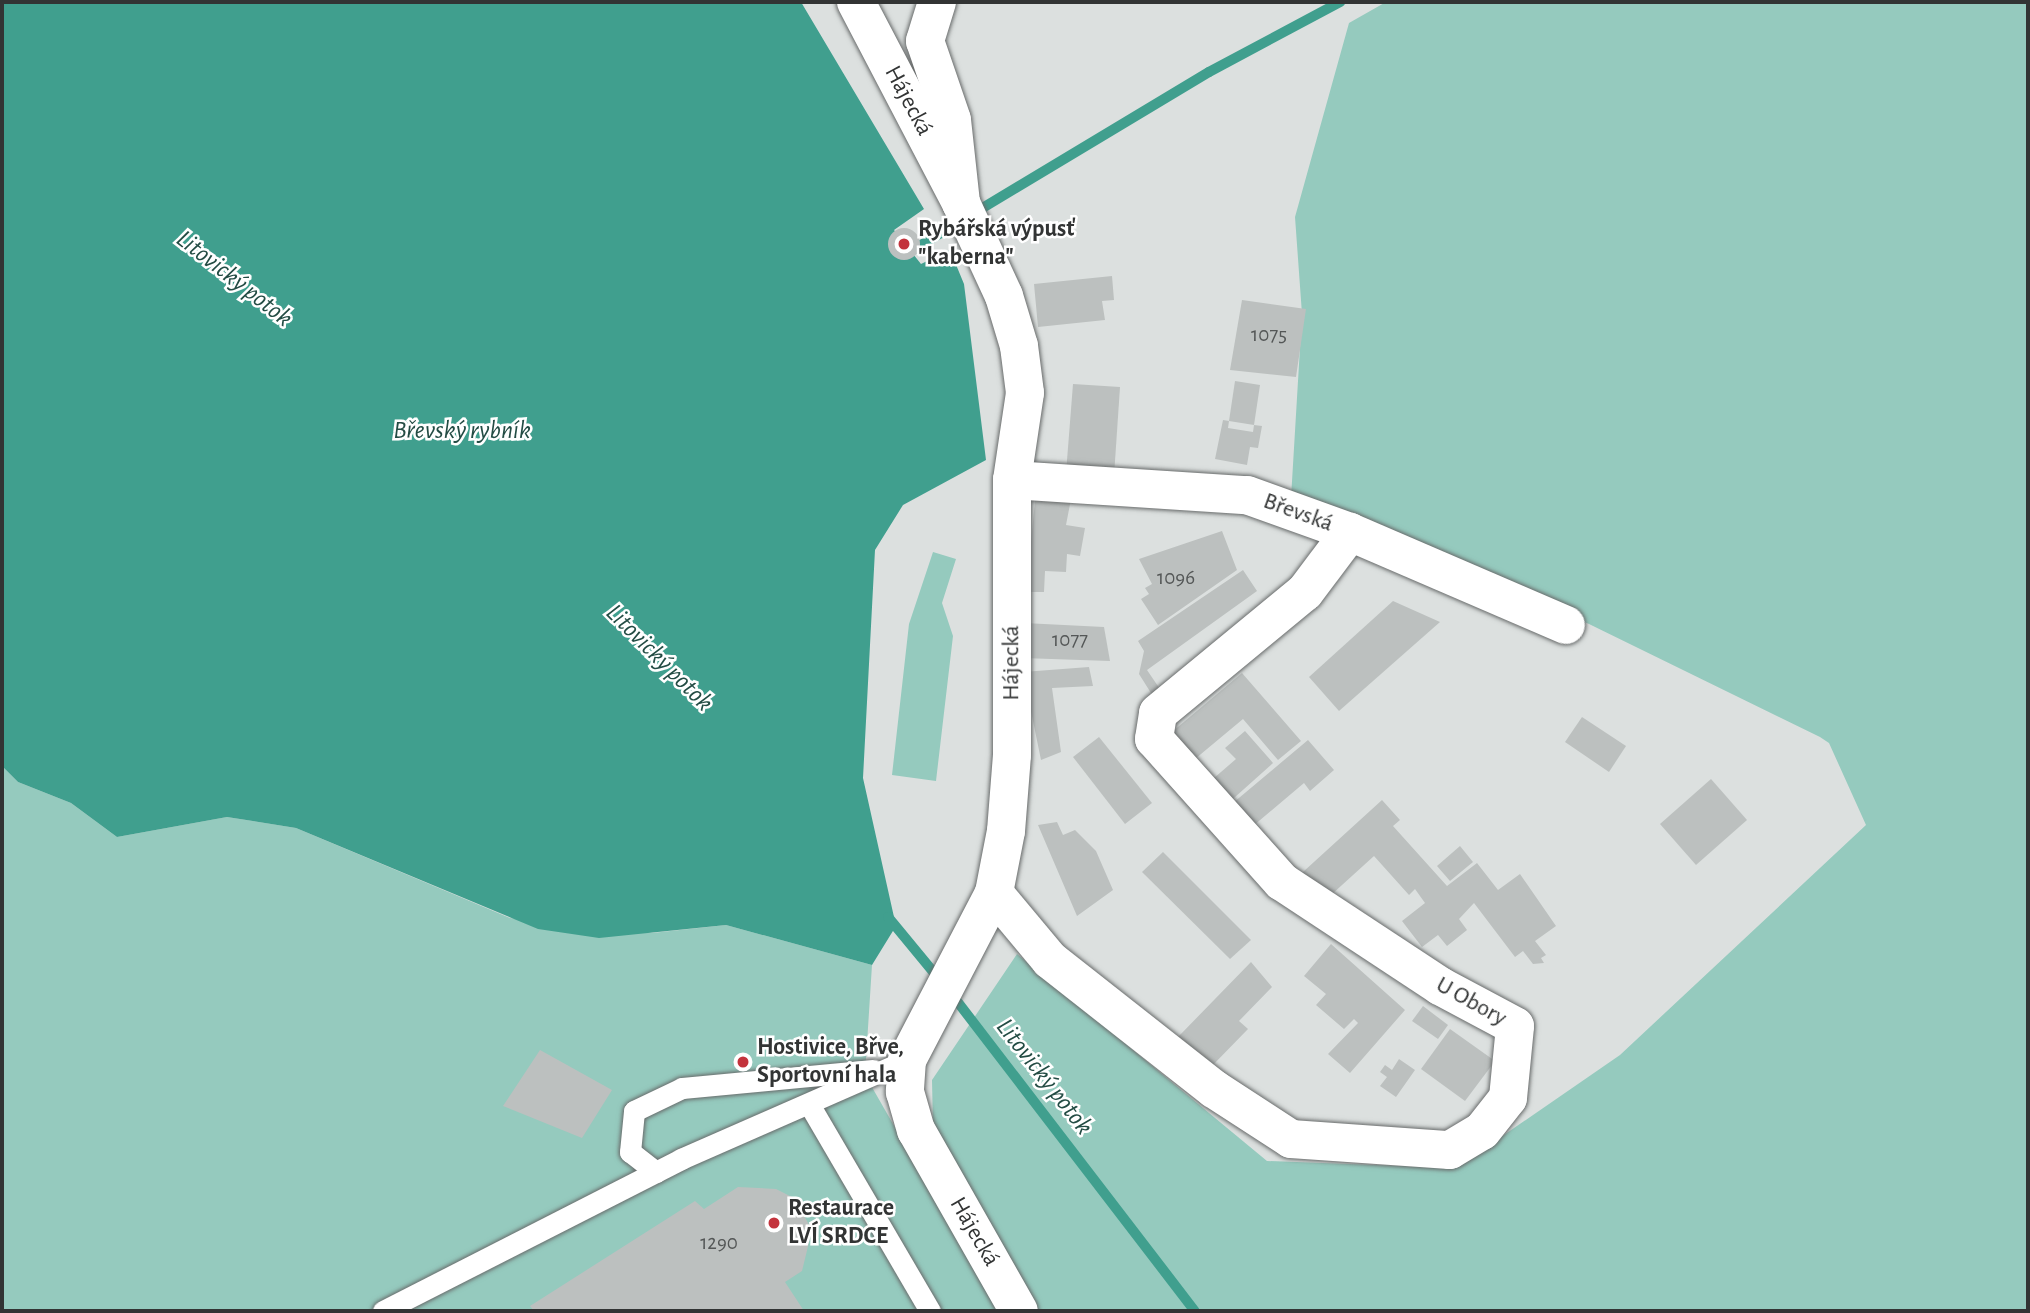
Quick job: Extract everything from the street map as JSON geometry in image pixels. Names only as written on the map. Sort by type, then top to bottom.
[{"type":"street","name":"Hájecká","points":[[856,2],[961,203],[1004,296],[1019,346],[1025,393],[1012,480],[1012,755],[1006,831],[994,893],[948,987],[900,1064],[916,1130],[1019,1311]]},
{"type":"street","points":[[937,2],[925,41],[951,120],[961,203]]},
{"type":"street","name":"Břevská","points":[[1012,480],[1247,495],[1350,532],[1566,625]]},
{"type":"street","name":"U Obory","points":[[994,893],[1050,960],[1214,1089],[1291,1139],[1450,1150],[1482,1130],[1508,1098],[1516,1026],[1440,986],[1282,882],[1154,739],[1158,713],[1305,592],[1350,532]]},
{"type":"lane","points":[[383,1311],[656,1172],[900,1064]]},
{"type":"lane","points":[[656,1172],[630,1152],[634,1111],[682,1088],[900,1064]]},
{"type":"lane","points":[[808,1104],[930,1311]]},
{"type":"shaded area","points":[[1386,2],[2028,2],[2028,1311],[1038,1311],[933,1128],[932,1080],[1017,954],[1267,1161],[1456,1168],[1620,1055],[1866,825],[1829,743],[1820,737],[1589,624],[1291,498],[1302,314],[1295,217],[1349,23]]},
{"type":"shaded area","points":[[933,552],[956,559],[942,603],[953,636],[936,781],[892,775],[909,624]]},
{"type":"shaded area","points":[[2,766],[18,782],[71,803],[117,837],[227,817],[296,828],[510,918],[652,933],[726,925],[872,965],[865,1075],[1000,1311],[2,1311]]},
{"type":"water","name":"Břevský rybník","points":[[2,2],[801,2],[924,209],[894,230],[921,264],[950,250],[964,284],[986,460],[903,505],[875,550],[863,778],[896,926],[872,965],[726,925],[599,938],[538,929],[296,828],[227,817],[117,837],[71,803],[18,782],[2,766]]},
{"type":"building","name":"Rybářská výpusť \"kaberna\"","points":[[904,228],[915,233],[920,244],[915,255],[904,260],[893,255],[888,244],[893,233]]},
{"type":"building","points":[[1112,276],[1114,300],[1102,301],[1105,320],[1038,327],[1034,284]]},
{"type":"building","points":[[1242,300],[1306,309],[1296,377],[1230,370]]},
{"type":"building","points":[[1235,381],[1260,385],[1254,425],[1229,421]]},
{"type":"building","points":[[1073,384],[1120,387],[1114,476],[1066,473]]},
{"type":"building","points":[[1223,420],[1229,421],[1228,428],[1253,432],[1254,425],[1262,426],[1258,448],[1250,447],[1247,465],[1215,459]]},
{"type":"building","points":[[1036,491],[1071,499],[1066,525],[1085,528],[1080,556],[1067,554],[1066,572],[1045,571],[1044,592],[1026,592]]},
{"type":"building","points":[[1222,531],[1237,570],[1158,625],[1141,599],[1149,594],[1145,588],[1152,584],[1139,559]]},
{"type":"building","points":[[1243,570],[1257,591],[1147,670],[1164,695],[1156,701],[1139,674],[1144,651],[1138,641]]},
{"type":"building","points":[[1393,601],[1440,622],[1339,711],[1309,677]]},
{"type":"building","points":[[1024,623],[1104,627],[1110,661],[1022,658]]},
{"type":"building","points":[[1089,667],[1093,686],[1052,688],[1061,752],[1041,760],[1023,672]]},
{"type":"building","points":[[1242,673],[1301,741],[1278,760],[1243,719],[1189,764],[1166,737]]},
{"type":"building","points":[[1582,717],[1626,746],[1609,772],[1565,742]]},
{"type":"building","points":[[1245,731],[1273,763],[1225,806],[1206,785],[1236,759],[1225,748]]},
{"type":"building","points":[[1099,737],[1152,803],[1125,824],[1073,757]]},
{"type":"building","points":[[1308,740],[1334,770],[1310,791],[1304,783],[1247,831],[1227,808]]},
{"type":"building","points":[[1711,779],[1747,820],[1696,865],[1660,824]]},
{"type":"building","points":[[1382,800],[1400,820],[1393,826],[1447,886],[1477,863],[1498,890],[1520,874],[1556,926],[1535,941],[1546,955],[1541,958],[1544,963],[1533,964],[1523,951],[1515,957],[1474,903],[1459,919],[1467,930],[1447,946],[1438,935],[1422,947],[1402,921],[1425,903],[1415,889],[1409,895],[1374,856],[1331,895],[1322,885],[1311,895],[1292,882]]},
{"type":"building","points":[[1057,822],[1063,835],[1075,830],[1096,851],[1113,890],[1077,916],[1038,825]]},
{"type":"building","points":[[1460,846],[1473,862],[1450,881],[1437,866]]},
{"type":"building","points":[[1163,852],[1251,940],[1230,959],[1142,872]]},
{"type":"building","points":[[1331,944],[1405,1010],[1350,1073],[1328,1054],[1358,1023],[1354,1019],[1344,1029],[1316,1005],[1326,994],[1304,976]]},
{"type":"building","points":[[1251,962],[1272,987],[1239,1021],[1248,1029],[1210,1068],[1178,1037]]},
{"type":"building","points":[[1423,1006],[1448,1025],[1438,1039],[1412,1021]]},
{"type":"building","points":[[1450,1029],[1495,1061],[1465,1101],[1421,1069]]},
{"type":"building","points":[[540,1050],[612,1090],[582,1138],[503,1106]]},
{"type":"building","points":[[1399,1059],[1415,1070],[1396,1097],[1380,1086],[1387,1077],[1380,1072],[1385,1065],[1392,1070]]},
{"type":"building","points":[[738,1187],[776,1189],[794,1198],[812,1230],[802,1271],[785,1282],[804,1311],[534,1311],[530,1306],[695,1201],[704,1209]]},
{"type":"waterway","points":[[901,257],[1209,72],[1340,2]]},
{"type":"waterway","name":"Litovický potok","points":[[888,917],[940,980]]},
{"type":"waterway","name":"Litovický potok","points":[[950,992],[1195,1311]]},
{"type":"place","name":"Rybářská výpusť \"kaberna\"","points":[[904,244]]},
{"type":"place","name":"Hostivice, Břve, Sportovní hala","points":[[743,1062]]},
{"type":"place","name":"Restaurace LVÍ SRDCE","points":[[774,1223]]}]
